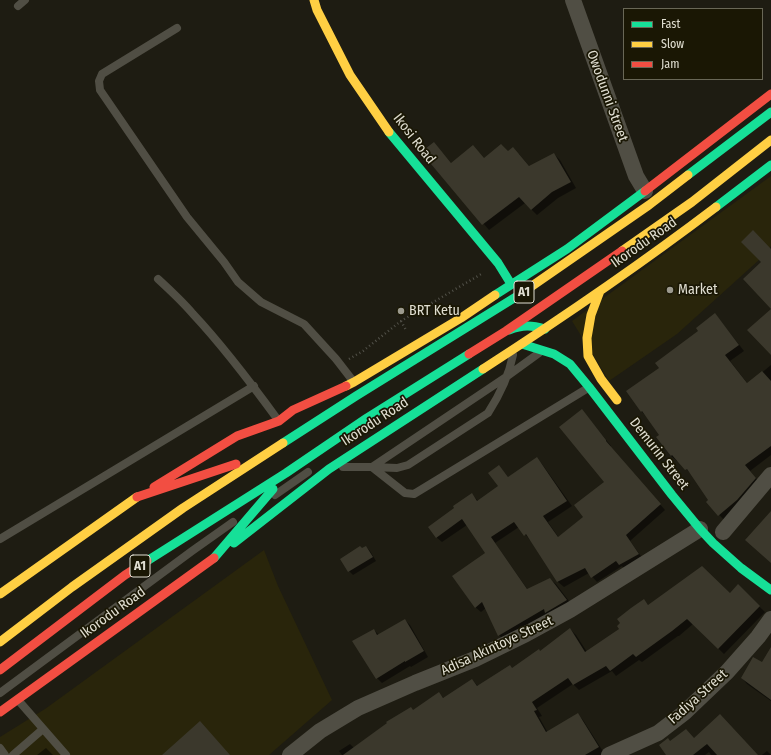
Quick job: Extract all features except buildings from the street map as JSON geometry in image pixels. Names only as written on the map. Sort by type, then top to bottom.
[{"type":"main road","name":"Ikosi Road","points":[[314,0],[317,10],[350,75],[390,134],[498,263],[511,284]]},
{"type":"main road","points":[[0,594],[138,497],[237,436],[279,421],[293,410],[354,382],[460,318],[567,249],[677,167],[771,94]]},
{"type":"main road","name":"Ikorodu Road","points":[[0,642],[72,587],[183,508],[363,391],[517,297],[649,205],[771,112]]},
{"type":"main road","name":"Ikorodu Road","points":[[0,670],[125,575],[286,473],[367,418],[506,331],[692,202],[771,140]]},
{"type":"main road","name":"Ikorodu Road","points":[[0,712],[214,558],[328,469],[545,329],[683,232],[771,165]]},
{"type":"main road","name":"Demurin Street","points":[[600,291],[592,315],[587,338],[588,356],[602,379],[621,405]]},
{"type":"main road","points":[[506,331],[521,325],[535,323],[545,329]]},
{"type":"main road","name":"Demurin Street","points":[[522,344],[554,354],[570,364],[700,529],[741,568],[771,590]]},
{"type":"main road","points":[[138,497],[265,454]]},
{"type":"main road","points":[[214,558],[286,473]]},
{"type":"street","name":"Owodunni Street","points":[[573,0],[636,176],[645,191]]},
{"type":"street","points":[[723,532],[771,475]]},
{"type":"street","name":"Adisa Akintoye Street","points":[[290,755],[320,732],[358,708],[475,659],[526,634],[570,610],[700,529]]},
{"type":"street","name":"Fadiya Street","points":[[609,755],[658,733],[684,713],[727,672],[758,637],[771,619]]},
{"type":"lane","points":[[18,6],[25,0]]},
{"type":"lane","points":[[178,28],[102,74],[99,81],[100,90],[187,216],[238,282],[261,302],[304,324],[354,382]]},
{"type":"lane","points":[[658,240],[696,212]]},
{"type":"lane","points":[[158,279],[197,317],[254,386],[279,421]]},
{"type":"lane","points":[[328,469],[351,466],[397,468],[408,465],[488,413],[494,404],[506,377],[511,362],[516,336],[535,323]]},
{"type":"lane","points":[[372,467],[506,377],[543,350]]},
{"type":"lane","points":[[498,371],[511,362]]},
{"type":"lane","points":[[372,467],[405,492],[414,494],[602,379]]},
{"type":"lane","points":[[0,539],[254,386]]},
{"type":"lane","points":[[0,633],[172,508],[265,454]]},
{"type":"lane","points":[[351,466],[364,458]]},
{"type":"lane","points":[[0,693],[192,551],[313,469]]},
{"type":"lane","points":[[17,699],[66,755]]},
{"type":"lane","points":[[13,755],[43,729]]},
{"type":"lane","points":[[0,748],[5,755]]},
{"type":"path","points":[[340,364],[362,351],[401,321],[498,263]]},
{"type":"shaded area","name":"Market","points":[[771,176],[771,246],[759,260],[677,334],[609,381],[572,321]]},
{"type":"shaded area","points":[[264,550],[278,586],[332,700],[269,755],[0,755],[0,737],[45,709]]},
{"type":"traffic: fast","points":[[688,175],[771,112]]},
{"type":"traffic: fast","points":[[389,132],[498,263],[511,284]]},
{"type":"traffic: fast","points":[[716,207],[771,165]]},
{"type":"traffic: fast","points":[[495,295],[567,249],[645,191]]},
{"type":"traffic: fast","points":[[283,443],[519,295]]},
{"type":"traffic: fast","points":[[509,330],[527,326],[545,329]]},
{"type":"traffic: fast","points":[[522,344],[554,354],[570,364],[700,529],[741,568],[771,590]]},
{"type":"traffic: fast","points":[[147,561],[286,473],[367,418],[469,354]]},
{"type":"traffic: fast","points":[[234,543],[329,469],[483,369]]},
{"type":"traffic: fast","points":[[214,558],[273,489]]},
{"type":"traffic: slow","points":[[314,0],[317,10],[350,75],[389,132]]},
{"type":"traffic: slow","points":[[622,251],[692,202],[771,140]]},
{"type":"traffic: slow","points":[[519,295],[649,205],[688,175]]},
{"type":"traffic: slow","points":[[483,369],[601,290],[716,207]]},
{"type":"traffic: slow","points":[[600,291],[591,315],[587,338],[588,356],[601,379],[617,400]]},
{"type":"traffic: slow","points":[[346,386],[461,318],[495,295]]},
{"type":"traffic: slow","points":[[0,642],[72,587],[183,508],[283,443]]},
{"type":"traffic: slow","points":[[0,594],[137,497]]},
{"type":"traffic: jam","points":[[645,191],[771,94]]},
{"type":"traffic: jam","points":[[469,354],[506,331],[622,251]]},
{"type":"traffic: jam","points":[[154,487],[237,436],[279,421],[293,410],[346,386]]},
{"type":"traffic: jam","points":[[137,497],[236,464]]},
{"type":"traffic: jam","points":[[0,712],[214,558]]},
{"type":"traffic: jam","points":[[0,670],[125,575],[147,561]]},
{"type":"place","name":"Market","points":[[670,290]]},
{"type":"place","name":"BRT Ketu","points":[[401,311]]}]
